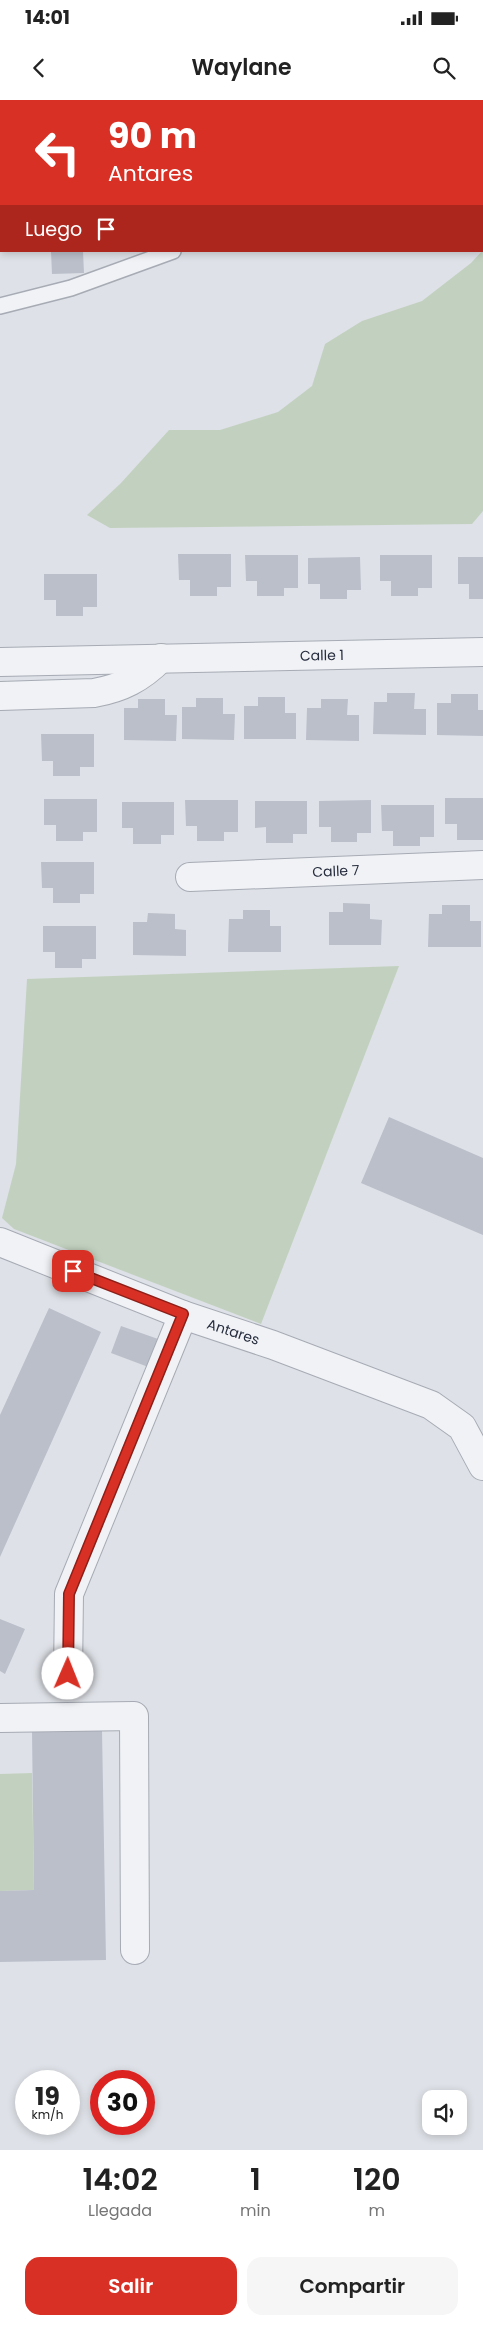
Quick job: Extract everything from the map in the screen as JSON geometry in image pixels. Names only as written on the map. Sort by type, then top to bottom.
[{"type":"street","name":"Calle 1","points":[[0,662],[483,652]]},
{"type":"street","points":[[0,696],[94,693],[109,690],[137,679],[161,658]]},
{"type":"street","name":"Calle 7","points":[[190,877],[483,865]]},
{"type":"street","name":"Antares","points":[[0,1242],[183,1314],[273,1345],[431,1405],[462,1427],[483,1466]]},
{"type":"street","points":[[68,1674],[69,1594],[183,1314]]},
{"type":"street","points":[[0,1718],[134,1716],[135,1950]]},
{"type":"lane","points":[[0,306],[71,288],[170,252]]},
{"type":"green space","points":[[483,252],[483,511],[472,524],[110,528],[87,515],[121,483],[169,430],[220,430],[278,412],[312,386],[325,344],[362,321],[422,301]]},
{"type":"green space","points":[[399,966],[261,1324],[14,1229],[2,1218],[16,1164],[27,979]]},
{"type":"green space","points":[[32,1773],[34,1890],[0,1891],[0,1774]]},
{"type":"building","points":[[51,252],[83,252],[84,273],[52,274]]},
{"type":"building","points":[[178,554],[231,554],[231,587],[217,587],[217,596],[190,596],[190,580],[179,580]]},
{"type":"building","points":[[245,555],[298,555],[298,588],[284,588],[284,596],[257,596],[257,581],[246,581]]},
{"type":"building","points":[[380,555],[432,555],[432,588],[418,588],[418,596],[391,596],[391,581],[380,581]]},
{"type":"building","points":[[360,557],[361,590],[347,590],[347,599],[320,599],[320,584],[308,584],[308,558]]},
{"type":"building","points":[[458,557],[483,557],[483,599],[469,599],[469,584],[458,584]]},
{"type":"building","points":[[44,574],[97,574],[97,607],[83,607],[83,616],[56,616],[56,600],[44,600]]},
{"type":"building","points":[[387,693],[415,693],[414,709],[426,709],[426,735],[373,734],[374,702],[387,702]]},
{"type":"building","points":[[451,694],[478,694],[478,710],[483,710],[483,736],[437,735],[437,703],[451,703]]},
{"type":"building","points":[[258,697],[285,697],[285,713],[296,713],[296,739],[244,739],[244,706],[258,706]]},
{"type":"building","points":[[196,698],[223,698],[223,714],[235,714],[234,740],[182,739],[182,707],[196,707]]},
{"type":"building","points":[[138,699],[165,699],[165,715],[177,715],[176,741],[124,740],[124,708],[138,708]]},
{"type":"building","points":[[321,699],[348,699],[347,715],[359,715],[359,741],[306,740],[307,708],[321,708]]},
{"type":"building","points":[[41,734],[94,734],[94,767],[80,767],[80,776],[53,776],[53,761],[42,761]]},
{"type":"building","points":[[445,798],[483,798],[483,840],[457,840],[457,824],[445,824]]},
{"type":"building","points":[[44,799],[97,799],[97,832],[83,832],[83,841],[56,841],[56,825],[44,825]]},
{"type":"building","points":[[185,800],[238,800],[238,832],[224,832],[224,841],[197,841],[197,826],[186,826]]},
{"type":"building","points":[[371,800],[371,833],[357,833],[357,842],[331,842],[331,827],[319,827],[319,801]]},
{"type":"building","points":[[255,801],[307,801],[307,834],[293,834],[293,843],[266,843],[266,827],[255,828]]},
{"type":"building","points":[[122,802],[174,802],[174,835],[161,835],[161,844],[133,844],[133,828],[122,828]]},
{"type":"building","points":[[381,805],[434,805],[434,837],[420,837],[420,846],[393,846],[393,831],[382,831]]},
{"type":"building","points":[[41,862],[94,862],[94,894],[80,894],[80,903],[53,903],[53,888],[42,888]]},
{"type":"building","points":[[343,903],[370,904],[370,919],[382,920],[381,945],[329,945],[329,912],[343,912]]},
{"type":"building","points":[[442,905],[470,905],[470,921],[481,921],[481,947],[428,947],[429,914],[442,914]]},
{"type":"building","points":[[243,910],[270,910],[270,926],[281,926],[281,952],[228,952],[229,919],[243,919]]},
{"type":"building","points":[[148,913],[175,914],[175,929],[186,930],[186,956],[133,955],[133,922],[147,922]]},
{"type":"building","points":[[43,926],[96,926],[96,959],[82,959],[82,968],[55,968],[55,952],[43,952]]},
{"type":"building","points":[[389,1117],[483,1158],[483,1235],[361,1183]]},
{"type":"building","points":[[49,1308],[101,1332],[0,1557],[0,1415]]},
{"type":"building","points":[[121,1326],[161,1340],[151,1368],[111,1353]]},
{"type":"building","points":[[0,1619],[25,1629],[5,1674],[0,1671]]},
{"type":"building","points":[[102,1730],[106,1960],[0,1962],[0,1891],[34,1890],[32,1731]]},
{"type":"route","points":[[68,1674],[69,1594],[183,1314],[73,1271]]}]
